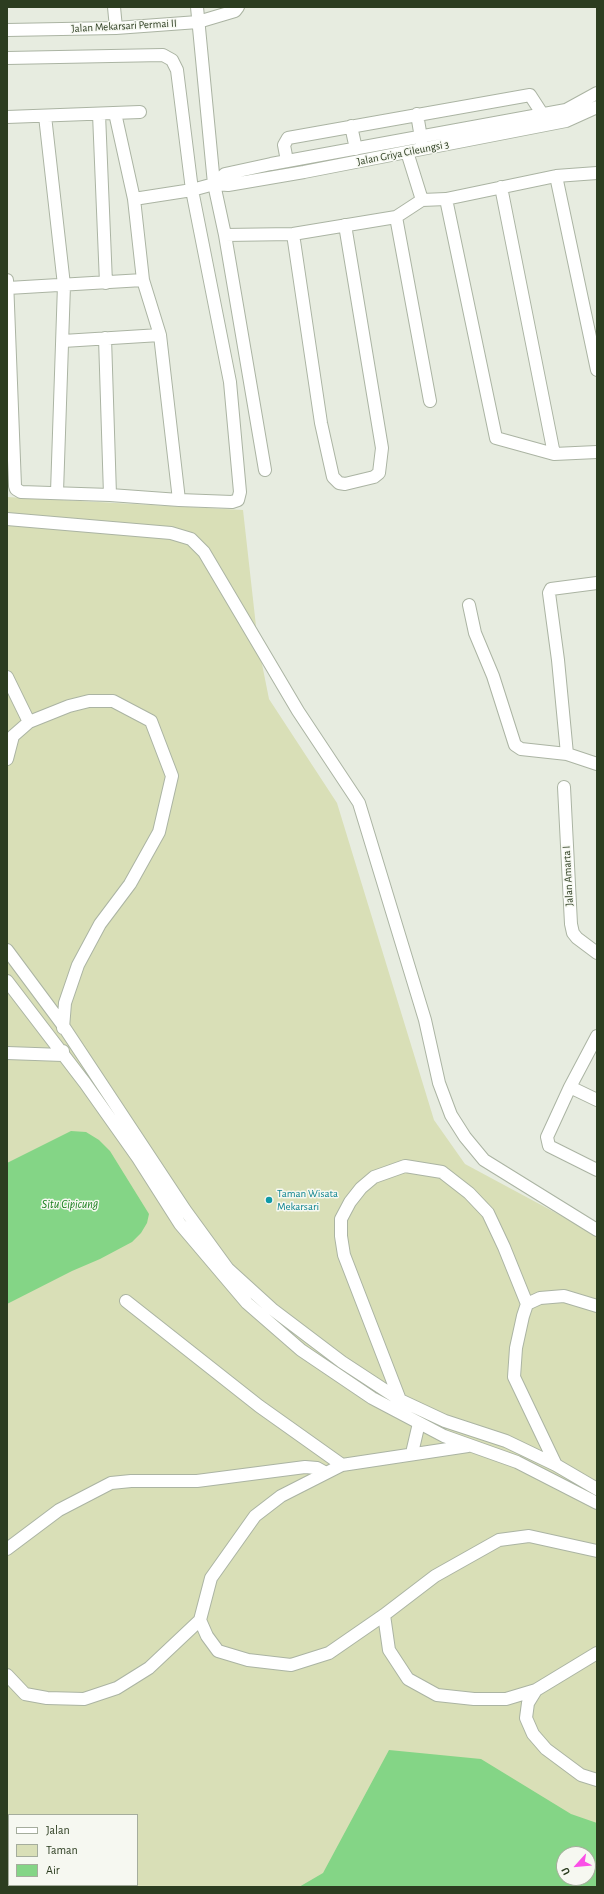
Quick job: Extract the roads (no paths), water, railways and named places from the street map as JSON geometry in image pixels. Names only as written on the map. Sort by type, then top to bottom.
[{"type":"street","points":[[114,7],[116,28]]},
{"type":"street","points":[[197,7],[203,187],[225,235],[266,470]]},
{"type":"street","name":"Jalan Mekarsari Permai II","points":[[7,30],[116,28],[198,22],[234,11],[238,7]]},
{"type":"street","points":[[7,58],[163,55],[172,60],[177,70],[203,187],[230,382],[240,492],[238,500],[232,502],[57,492],[21,492],[16,489],[15,486],[7,284],[64,285],[143,280]]},
{"type":"street","points":[[287,161],[284,145],[288,138],[530,95],[544,120],[597,93]]},
{"type":"street","name":"Jalan Griya Cileungsi 3","points":[[134,199],[203,187],[228,185],[407,152],[422,143],[544,120],[566,121],[597,107]]},
{"type":"street","points":[[7,117],[140,112]]},
{"type":"street","points":[[114,113],[134,199],[143,280],[160,335],[179,500]]},
{"type":"street","points":[[99,114],[106,283]]},
{"type":"street","points":[[203,187],[225,174],[287,161],[356,149],[422,143],[417,114]]},
{"type":"street","points":[[45,116],[64,285],[57,492]]},
{"type":"street","points":[[351,126],[356,149]]},
{"type":"street","points":[[407,152],[422,200]]},
{"type":"street","points":[[225,235],[293,234],[396,217],[422,200],[446,199],[556,176],[597,173]]},
{"type":"street","points":[[556,176],[597,370]]},
{"type":"street","points":[[501,187],[554,454]]},
{"type":"street","points":[[446,199],[496,438],[554,454],[597,452]]},
{"type":"street","points":[[396,217],[430,401]]},
{"type":"street","points":[[293,234],[321,422],[333,477],[338,483],[345,484],[374,477],[379,473],[382,448],[345,225]]},
{"type":"street","points":[[63,341],[160,335]]},
{"type":"street","points":[[105,338],[110,495]]},
{"type":"street","points":[[7,519],[171,533],[191,539],[204,552],[298,711],[358,803],[425,1020],[439,1083],[451,1114],[465,1137],[484,1160],[597,1230]]},
{"type":"street","points":[[567,754],[558,660],[549,593],[551,589],[597,583]]},
{"type":"street","points":[[469,604],[475,633],[493,676],[515,744],[521,749],[529,751],[567,754],[597,764]]},
{"type":"street","points":[[7,677],[29,722]]},
{"type":"street","points":[[7,760],[13,736],[29,722],[69,706],[90,701],[113,701],[151,721],[172,776],[159,832],[130,884],[100,924],[78,965],[65,1003],[62,1024],[63,1055]]},
{"type":"street","name":"Jalan Amarta I","points":[[564,787],[571,924],[573,933],[577,938],[597,953]]},
{"type":"street","points":[[7,950],[62,1024],[185,1210],[228,1269],[272,1309],[342,1362],[400,1400],[445,1421],[506,1441],[556,1465],[597,1489]]},
{"type":"street","points":[[7,981],[138,1158],[180,1224],[247,1303],[302,1350],[372,1398],[419,1424],[516,1462],[597,1503]]},
{"type":"street","points":[[597,1036],[570,1087],[548,1137],[549,1146],[597,1170]]},
{"type":"street","points":[[7,1053],[63,1055]]},
{"type":"street","points":[[570,1087],[597,1100]]},
{"type":"street","points":[[400,1400],[344,1255],[341,1220],[350,1202],[361,1188],[374,1177],[405,1166],[442,1172],[469,1193],[488,1214],[504,1247],[527,1304],[516,1348],[514,1377],[556,1465]]},
{"type":"street","points":[[527,1304],[540,1298],[564,1296],[597,1306]]},
{"type":"street","points":[[126,1301],[259,1406],[342,1465]]},
{"type":"street","points":[[412,1453],[419,1424]]},
{"type":"street","points":[[7,1675],[25,1694],[47,1698],[84,1699],[117,1688],[149,1668],[200,1620],[211,1578],[255,1516],[281,1496],[342,1465],[471,1445]]},
{"type":"street","points":[[7,1549],[59,1510],[111,1484],[131,1481],[197,1481],[305,1467],[317,1468],[326,1473]]},
{"type":"street","points":[[200,1620],[207,1636],[218,1651],[248,1660],[291,1665],[329,1653],[384,1615],[435,1576],[499,1540],[529,1536],[597,1551]]},
{"type":"street","points":[[384,1615],[389,1650],[408,1679],[437,1695],[474,1699],[506,1699],[536,1690],[597,1653]]},
{"type":"street","points":[[536,1690],[528,1703],[526,1718],[533,1734],[546,1749],[581,1775],[597,1780]]},
{"type":"water","name":"Situ Cipicung","points":[[71,1131],[86,1132],[99,1140],[110,1151],[149,1214],[147,1223],[141,1233],[132,1242],[7,1304],[7,1163]]},
{"type":"water","points":[[389,1750],[481,1759],[571,1814],[597,1823],[597,1887],[299,1887],[323,1873]]},
{"type":"water","points":[[7,1851],[8,1886],[21,1887],[7,1887]]},
{"type":"place","name":"Taman Wisata Mekarsari","points":[[269,1200]]}]
